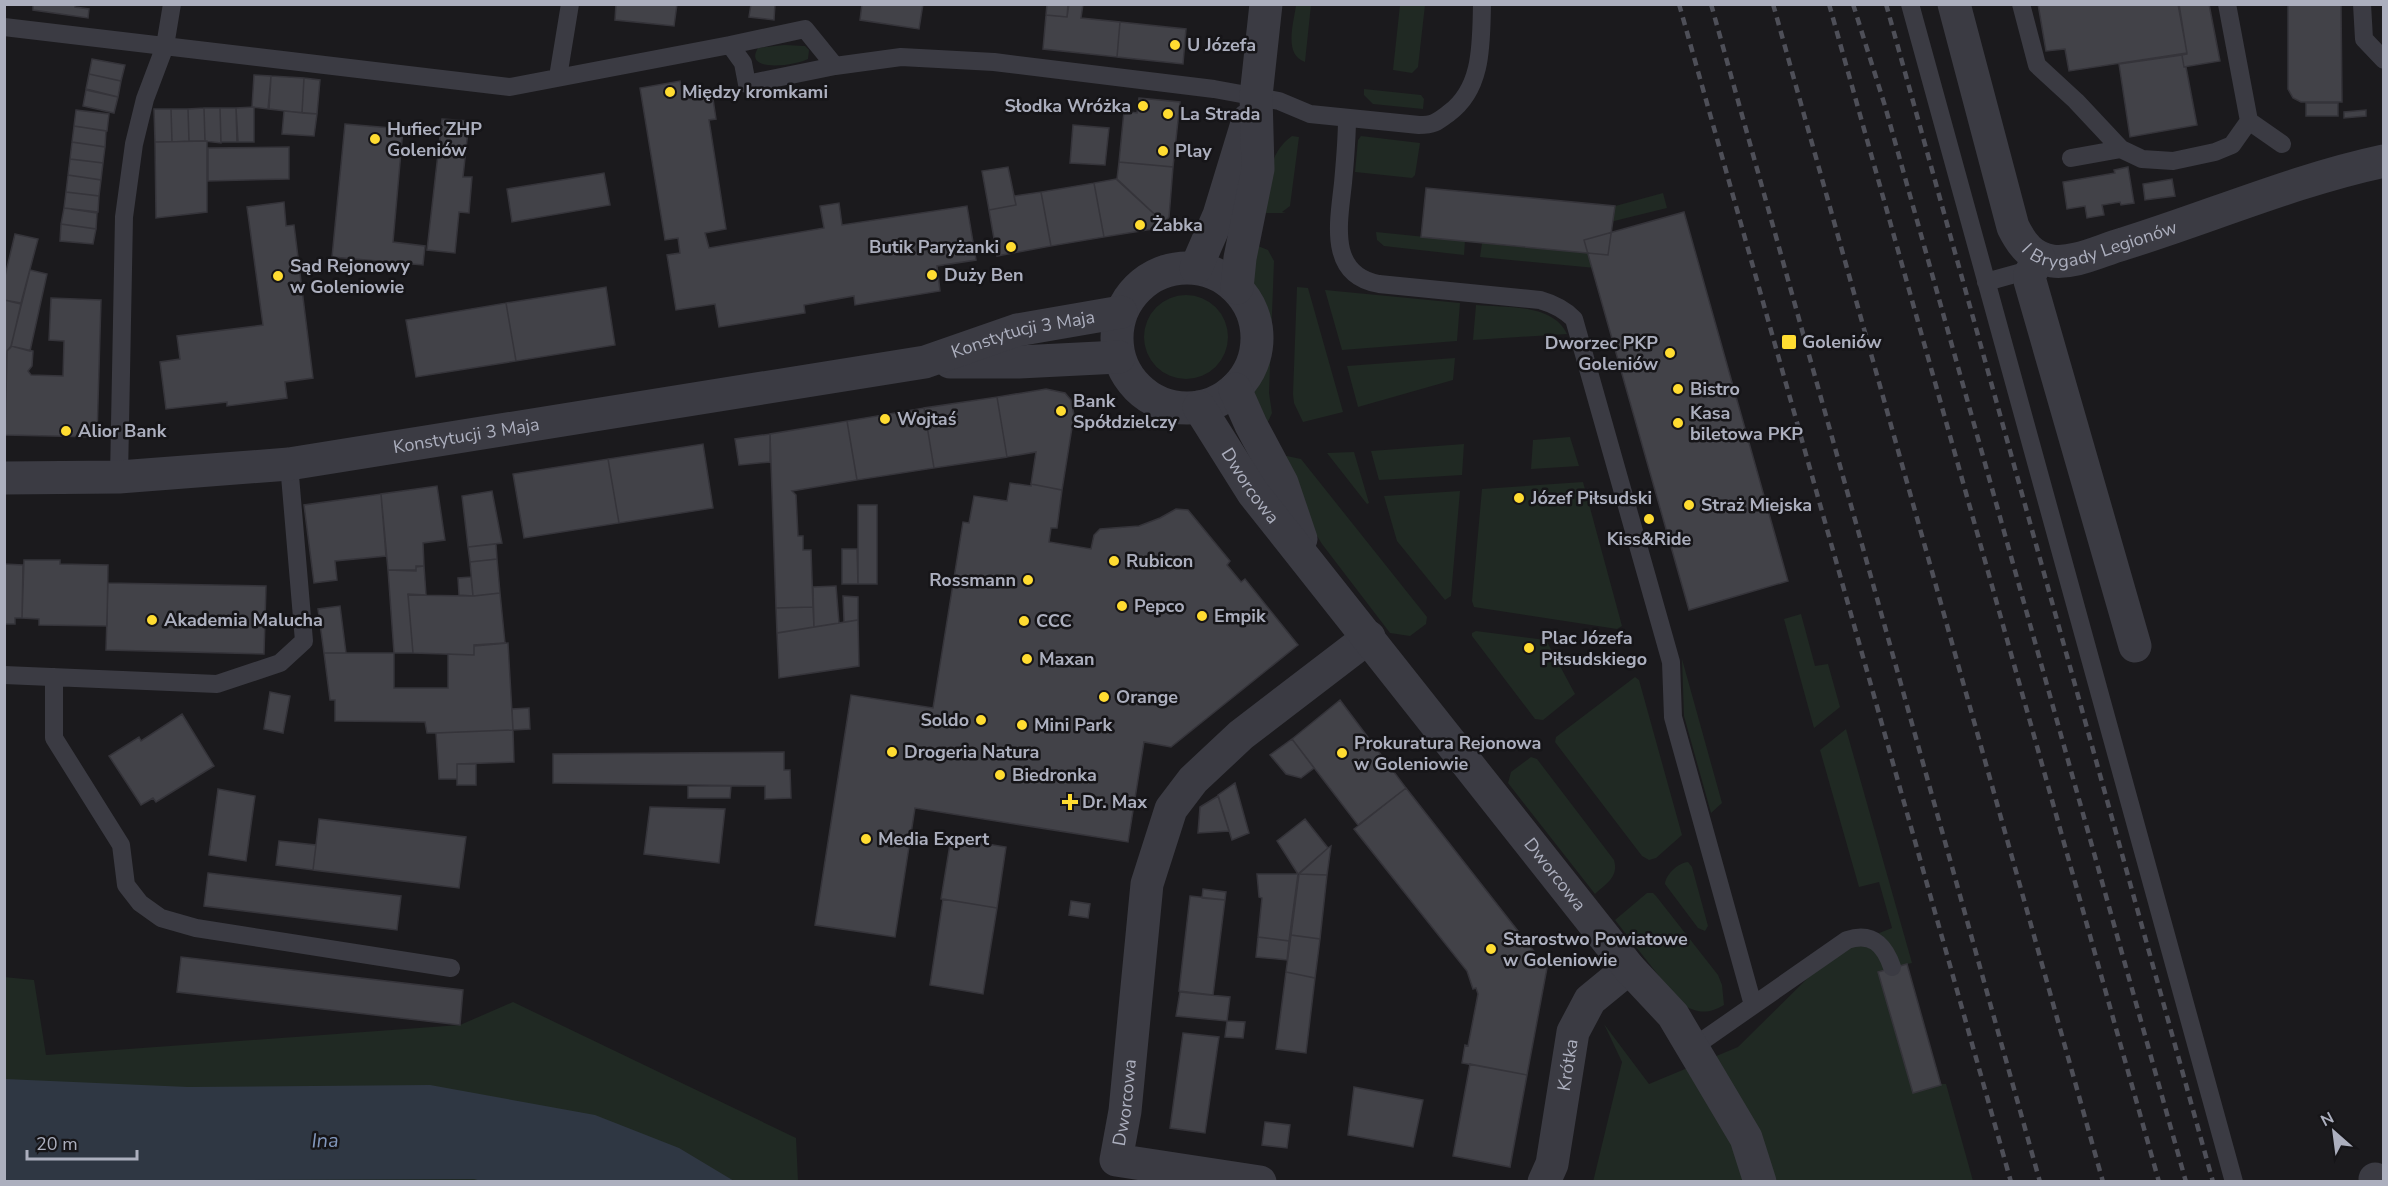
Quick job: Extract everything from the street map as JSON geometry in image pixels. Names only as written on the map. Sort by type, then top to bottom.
[{"type":"street","points":[[1237,288],[1240,258],[1258,169],[1256,96],[1266,4]]},
{"type":"street","name":"I Brygady Legionów","points":[[1954,4],[2013,227],[2036,264],[2065,261],[2175,228],[2325,176],[2384,161]]},
{"type":"street","points":[[1196,268],[1219,215],[1256,96]]},
{"type":"street","points":[[2036,264],[2030,281],[2035,302],[2135,646]]},
{"type":"street","points":[[1180,267],[1211,271],[1237,288],[1252,311],[1257,339],[1251,366],[1235,389],[1224,398],[1199,407],[1180,408],[1149,398],[1136,387],[1126,373],[1116,342],[1121,312],[1138,286],[1151,277],[1180,267]]},
{"type":"street","name":"Konstytucji 3 Maja","points":[[926,362],[1017,330],[1121,312]]},
{"type":"street","name":"Konstytucji 3 Maja","points":[[4,478],[119,477],[289,464],[926,362],[1019,362],[1119,357]]},
{"type":"street","name":"Dworcowa","points":[[1235,389],[1282,483],[1308,561]]},
{"type":"street","name":"Dworcowa","points":[[1199,407],[1253,493],[1629,969],[1672,1015],[1746,1138],[1760,1182]]},
{"type":"street","name":"Dworcowa","points":[[1260,1182],[1116,1160],[1125,1111],[1147,884],[1171,809],[1193,780],[1241,735],[1369,637]]},
{"type":"street","name":"Krótka","points":[[1544,1182],[1552,1164],[1573,1032],[1590,1000],[1629,969]]},
{"type":"lane","points":[[119,477],[124,217],[136,133],[145,99],[165,46],[172,4]]},
{"type":"lane","points":[[558,77],[570,4]]},
{"type":"lane","points":[[730,45],[743,63],[747,84],[835,66],[900,57],[994,62],[1202,87],[1280,101],[1310,114],[1433,125],[1456,108],[1467,95],[1477,68],[1482,4]]},
{"type":"lane","points":[[1910,4],[2234,1182]]},
{"type":"lane","points":[[2021,4],[2037,65],[2076,101],[2121,148],[2142,159],[2174,161],[2232,145],[2249,121]]},
{"type":"lane","points":[[2227,4],[2249,121],[2282,144]]},
{"type":"lane","points":[[2362,4],[2364,39],[2384,60]]},
{"type":"lane","points":[[4,27],[510,87],[805,29],[835,66]]},
{"type":"lane","points":[[1347,118],[1347,146],[1338,232],[1345,261],[1359,276],[1368,282],[1379,284],[1540,300],[1558,307],[1574,320],[1671,662],[1673,717],[1753,1005]]},
{"type":"lane","points":[[2071,158],[2121,148]]},
{"type":"lane","points":[[1986,282],[2036,264]]},
{"type":"lane","points":[[4,675],[217,684],[280,663],[304,641],[289,464]]},
{"type":"lane","points":[[54,677],[54,738],[121,845],[126,885],[140,903],[161,918],[196,928],[451,968]]},
{"type":"lane","points":[[1692,1048],[1847,940],[1857,937],[1873,940],[1887,953],[1892,967]]},
{"type":"shaded area","points":[[1296,5],[1311,5],[1305,62],[1294,53],[1292,45]]},
{"type":"shaded area","points":[[1400,5],[1425,5],[1418,67],[1412,73],[1393,70]]},
{"type":"shaded area","points":[[784,45],[805,46],[809,50],[808,59],[773,66],[758,62],[755,56],[758,48]]},
{"type":"shaded area","points":[[1364,89],[1421,95],[1424,99],[1423,109],[1373,104],[1364,95]]},
{"type":"shaded area","points":[[1292,136],[1299,137],[1290,206],[1282,212],[1286,213],[1264,213],[1273,160],[1284,143]]},
{"type":"shaded area","points":[[1361,136],[1420,143],[1415,175],[1412,178],[1355,172],[1358,140]]},
{"type":"shaded area","points":[[1663,193],[1667,208],[1606,223],[1608,208]]},
{"type":"shaded area","points":[[1376,232],[1465,241],[1464,255],[1384,246],[1377,240]]},
{"type":"shaded area","points":[[1482,243],[1608,255],[1606,269],[1480,257]]},
{"type":"shaded area","points":[[1253,244],[1268,250],[1274,261],[1269,393],[1272,413],[1266,426],[1252,394],[1267,343],[1267,327],[1262,308],[1249,278]]},
{"type":"shaded area","points":[[1297,287],[1308,288],[1343,412],[1303,422],[1294,403],[1293,394]]},
{"type":"shaded area","points":[[1325,290],[1460,303],[1457,341],[1342,350]]},
{"type":"shaded area","points":[[1178,295],[1194,295],[1210,302],[1221,313],[1228,329],[1225,353],[1216,367],[1194,379],[1178,379],[1162,372],[1151,361],[1144,345],[1144,329],[1151,313],[1162,302]]},
{"type":"shaded area","points":[[1476,305],[1514,307],[1540,312],[1560,324],[1567,334],[1473,340]]},
{"type":"shaded area","points":[[1455,358],[1453,380],[1358,407],[1347,366]]},
{"type":"shaded area","points":[[1570,437],[1579,466],[1531,469],[1533,440]]},
{"type":"shaded area","points":[[1464,444],[1462,475],[1379,480],[1371,451]]},
{"type":"shaded area","points":[[1354,452],[1369,503],[1367,504],[1327,453]]},
{"type":"shaded area","points":[[1282,455],[1301,459],[1427,617],[1426,624],[1410,636],[1390,633],[1314,531]]},
{"type":"shaded area","points":[[1583,482],[1622,626],[1617,629],[1474,607],[1472,601],[1482,489]]},
{"type":"shaded area","points":[[1460,491],[1451,596],[1445,600],[1397,541],[1384,496]]},
{"type":"shaded area","points":[[1801,614],[1815,666],[1828,664],[1840,707],[1814,728],[1784,619]]},
{"type":"shaded area","points":[[1476,631],[1546,640],[1575,694],[1543,720],[1535,719],[1472,636],[1472,633]]},
{"type":"shaded area","points":[[1682,659],[1722,803],[1711,813],[1684,716]]},
{"type":"shaded area","points":[[1635,677],[1639,680],[1682,835],[1656,858],[1649,860],[1642,856],[1555,742],[1556,737]]},
{"type":"shaded area","points":[[1846,729],[1912,963],[1907,964],[1941,1084],[1946,1084],[1973,1181],[1593,1182],[1622,1062],[1604,1024],[1649,1084],[1738,1047],[1836,950],[1892,928],[1879,882],[1859,887],[1820,750]]},
{"type":"shaded area","points":[[1531,757],[1537,759],[1614,860],[1613,876],[1595,894],[1508,783],[1511,772]]},
{"type":"shaded area","points":[[1688,862],[1692,867],[1708,926],[1705,931],[1698,928],[1665,884],[1673,870],[1680,864]]},
{"type":"shaded area","points":[[1647,893],[1653,893],[1656,896],[1718,975],[1722,985],[1724,1005],[1702,1012],[1680,1003],[1615,920]]},
{"type":"shaded area","points":[[4,977],[34,980],[46,1055],[460,1025],[513,1002],[796,1138],[798,1181],[5,1181]]},
{"type":"water","name":"Ina","points":[[5,1079],[188,1087],[430,1085],[595,1115],[679,1148],[734,1181],[485,1182],[474,1179],[5,1181]]},
{"type":"building","points":[[33,4],[75,4],[75,7],[89,9],[88,18],[33,10]]},
{"type":"building","points":[[616,4],[677,4],[674,26],[615,20]]},
{"type":"building","points":[[751,4],[775,4],[774,20],[749,17]]},
{"type":"building","points":[[862,4],[923,4],[919,29],[860,20]]},
{"type":"building","points":[[1047,4],[1068,4],[1067,17],[1046,15]]},
{"type":"building","points":[[1069,4],[1083,4],[1081,18],[1120,22],[1117,57],[1043,49],[1046,15],[1067,17]]},
{"type":"building","points":[[2038,4],[2178,4],[2187,53],[2069,71],[2065,49],[2046,51]]},
{"type":"building","points":[[2179,4],[2209,4],[2220,61],[2184,67],[2182,55],[2187,54]]},
{"type":"building","points":[[2288,4],[2341,4],[2342,102],[2301,102],[2293,98],[2288,89]]},
{"type":"building","points":[[1120,22],[1186,29],[1183,64],[1117,57]]},
{"type":"building","points":[[2182,55],[2197,125],[2130,137],[2119,64]]},
{"type":"building","points":[[92,59],[125,65],[121,81],[89,74]]},
{"type":"building","points":[[89,74],[121,81],[118,97],[86,89]]},
{"type":"building","points":[[254,75],[271,76],[268,109],[252,107]]},
{"type":"building","points":[[271,76],[304,78],[302,113],[269,109]]},
{"type":"building","points":[[304,78],[320,80],[317,114],[302,113]]},
{"type":"building","points":[[680,81],[683,97],[712,92],[716,119],[709,120],[726,229],[705,233],[709,248],[824,228],[820,206],[839,203],[842,225],[967,206],[976,260],[937,266],[940,291],[855,305],[854,296],[804,305],[805,313],[719,327],[715,304],[676,310],[667,255],[680,253],[678,238],[665,240],[640,88]]},
{"type":"building","points":[[86,90],[118,97],[114,113],[83,106]]},
{"type":"building","points":[[1139,98],[1180,102],[1173,167],[1119,162],[1124,111],[1137,113]]},
{"type":"building","points":[[2306,103],[2338,103],[2338,116],[2306,116]]},
{"type":"building","points":[[254,107],[254,142],[238,142],[236,108]]},
{"type":"building","points":[[204,108],[205,141],[189,141],[188,109]]},
{"type":"building","points":[[204,108],[220,108],[221,143],[205,141]]},
{"type":"building","points":[[220,108],[236,108],[237,142],[221,142]]},
{"type":"building","points":[[154,109],[171,109],[172,142],[155,142]]},
{"type":"building","points":[[171,109],[188,109],[189,141],[172,142]]},
{"type":"building","points":[[76,110],[109,114],[107,131],[74,126]]},
{"type":"building","points":[[2366,110],[2366,116],[2344,118],[2344,112]]},
{"type":"building","points":[[284,111],[317,114],[314,136],[282,134]]},
{"type":"building","points":[[442,119],[469,121],[463,177],[472,177],[469,213],[459,212],[455,253],[427,250]]},
{"type":"building","points":[[345,124],[403,129],[393,242],[425,246],[423,265],[332,257]]},
{"type":"building","points":[[1073,125],[1109,128],[1105,165],[1070,163]]},
{"type":"building","points":[[74,126],[106,131],[105,147],[72,142]]},
{"type":"building","points":[[207,141],[207,212],[156,218],[155,142]]},
{"type":"building","points":[[72,142],[105,147],[103,163],[70,159]]},
{"type":"building","points":[[289,147],[289,179],[208,181],[208,148]]},
{"type":"building","points":[[70,159],[103,163],[101,180],[68,175]]},
{"type":"building","points":[[1119,162],[1173,167],[1169,217],[1164,223],[1117,179]]},
{"type":"building","points":[[1008,167],[1016,205],[989,210],[982,171]]},
{"type":"building","points":[[2128,167],[2134,203],[2121,205],[2120,202],[2102,205],[2104,215],[2087,218],[2085,206],[2067,209],[2063,182],[2115,173],[2114,170]]},
{"type":"building","points":[[604,173],[610,205],[512,222],[507,189]]},
{"type":"building","points":[[68,175],[101,180],[99,196],[66,192]]},
{"type":"building","points":[[1116,179],[1164,223],[1159,228],[1104,237],[1094,183]]},
{"type":"building","points":[[2172,179],[2175,196],[2145,200],[2143,184]]},
{"type":"building","points":[[1094,183],[1104,237],[1051,246],[1041,192]]},
{"type":"building","points":[[1426,188],[1615,206],[1608,255],[1421,237]]},
{"type":"building","points":[[66,192],[99,196],[98,212],[64,208]]},
{"type":"building","points":[[1041,192],[1051,246],[997,256],[989,210],[1016,205],[1014,196]]},
{"type":"building","name":"Sąd Rejonowy w Goleniowie","points":[[284,202],[286,226],[294,225],[313,378],[285,382],[287,398],[227,406],[227,402],[166,409],[160,362],[180,359],[177,336],[263,325],[247,207]]},
{"type":"building","points":[[64,208],[97,213],[96,229],[61,224]]},
{"type":"building","name":"Dworzec PKP Goleniów","points":[[1684,212],[1788,581],[1689,610],[1584,240]]},
{"type":"building","points":[[61,224],[96,229],[93,244],[60,241]]},
{"type":"building","points":[[15,234],[38,239],[21,303],[4,300],[4,280]]},
{"type":"building","points":[[30,270],[47,274],[30,351],[11,346]]},
{"type":"building","points":[[606,287],[615,345],[516,361],[506,303]]},
{"type":"building","points":[[51,298],[101,300],[97,437],[5,435],[7,351],[11,346],[33,351],[32,366],[28,371],[31,375],[63,376],[64,341],[49,340]]},
{"type":"building","points":[[4,300],[21,304],[11,347],[7,351],[4,435]]},
{"type":"building","points":[[506,303],[516,361],[416,377],[406,320]]},
{"type":"building","points":[[1046,389],[1065,393],[1071,400],[1074,415],[1062,490],[1031,484],[1036,452],[1007,457],[997,397]]},
{"type":"building","points":[[997,397],[1007,457],[934,468],[924,408]]},
{"type":"building","points":[[924,408],[934,468],[857,480],[847,421]]},
{"type":"building","points":[[847,421],[857,480],[792,491],[796,495],[798,536],[803,536],[803,550],[811,550],[813,607],[776,608],[770,434]]},
{"type":"building","points":[[770,434],[770,462],[739,465],[735,439]]},
{"type":"building","points":[[703,444],[713,508],[619,523],[608,459]]},
{"type":"building","points":[[608,459],[619,523],[524,538],[513,474]]},
{"type":"building","name":"Mini Park","points":[[1010,483],[1031,486],[1031,484],[1062,490],[1057,528],[1051,528],[1049,542],[1091,549],[1094,535],[1100,529],[1139,526],[1176,509],[1188,510],[1230,561],[1227,565],[1241,582],[1245,579],[1298,645],[1171,747],[1144,742],[1128,842],[915,808],[895,937],[815,925],[851,695],[933,708],[963,522],[969,523],[974,496],[1007,501]]},
{"type":"building","points":[[437,486],[445,540],[423,543],[424,566],[416,566],[416,570],[388,570],[381,494]]},
{"type":"building","points":[[492,491],[502,543],[468,547],[462,496]]},
{"type":"building","points":[[381,494],[386,556],[335,561],[337,580],[314,583],[304,505]]},
{"type":"building","points":[[858,505],[877,505],[877,584],[858,584]]},
{"type":"building","points":[[496,544],[497,559],[470,562],[468,547]]},
{"type":"building","points":[[842,549],[857,549],[858,584],[842,584]]},
{"type":"building","points":[[497,559],[500,593],[473,596],[470,562]]},
{"type":"building","points":[[24,560],[60,560],[60,564],[108,565],[107,626],[39,625],[39,619],[22,618]]},
{"type":"building","points":[[4,564],[23,565],[22,618],[15,618],[15,624],[4,624]]},
{"type":"building","points":[[424,566],[426,595],[408,594],[413,653],[394,653],[388,570],[416,571],[416,567]]},
{"type":"building","points":[[471,577],[473,596],[459,595],[458,578]]},
{"type":"building","points":[[108,583],[266,586],[264,654],[106,650]]},
{"type":"building","points":[[836,586],[839,623],[814,627],[813,587]]},
{"type":"building","points":[[500,593],[505,643],[474,645],[474,655],[413,653],[408,595],[474,596]]},
{"type":"building","points":[[843,596],[858,597],[858,620],[844,622]]},
{"type":"building","points":[[340,606],[346,653],[324,653],[318,609]]},
{"type":"building","points":[[813,607],[814,627],[777,633],[776,608]]},
{"type":"building","points":[[858,620],[859,666],[779,678],[777,633]]},
{"type":"building","points":[[508,643],[513,730],[427,733],[425,722],[335,721],[335,700],[330,700],[324,653],[394,653],[394,688],[448,688],[448,654],[474,655],[474,646]]},
{"type":"building","points":[[270,692],[290,696],[283,733],[264,729]]},
{"type":"building","name":"Prokuratura Rejonowa w Goleniowie","points":[[1340,700],[1406,788],[1358,825],[1292,739]]},
{"type":"building","points":[[529,708],[530,729],[513,730],[512,709]]},
{"type":"building","points":[[182,714],[214,766],[156,802],[153,798],[141,805],[109,756],[139,737],[141,741]]},
{"type":"building","points":[[513,730],[514,762],[457,764],[457,779],[439,779],[436,733]]},
{"type":"building","points":[[1292,739],[1314,768],[1301,778],[1286,774],[1270,755]]},
{"type":"building","points":[[784,752],[784,770],[790,770],[791,798],[765,799],[765,786],[553,783],[553,754]]},
{"type":"building","points":[[457,764],[476,764],[476,785],[457,785]]},
{"type":"building","points":[[1235,783],[1249,833],[1232,840],[1218,795]]},
{"type":"building","points":[[688,786],[731,786],[730,798],[688,798]]},
{"type":"building","name":"Starostwo Powiatowe w Goleniowie","points":[[1406,788],[1547,968],[1527,1075],[1462,1063],[1465,1045],[1468,1046],[1478,994],[1476,988],[1473,989],[1467,971],[1354,829]]},
{"type":"building","points":[[218,789],[255,796],[246,861],[209,855]]},
{"type":"building","points":[[1218,796],[1229,831],[1198,833],[1200,807]]},
{"type":"building","points":[[650,807],[725,809],[719,863],[644,854]]},
{"type":"building","points":[[319,819],[466,837],[459,888],[313,870]]},
{"type":"building","points":[[1305,819],[1328,848],[1298,874],[1277,841]]},
{"type":"building","points":[[951,838],[1006,847],[997,908],[941,899]]},
{"type":"building","points":[[279,841],[316,845],[313,870],[276,865]]},
{"type":"building","points":[[1331,846],[1327,875],[1299,874],[1328,848]]},
{"type":"building","points":[[208,873],[401,896],[397,930],[204,906]]},
{"type":"building","points":[[1257,874],[1298,874],[1289,941],[1258,937],[1262,898],[1259,897]]},
{"type":"building","points":[[1299,874],[1327,875],[1320,939],[1291,935]]},
{"type":"building","points":[[1203,889],[1226,892],[1225,900],[1202,898]]},
{"type":"building","points":[[1190,896],[1225,900],[1213,995],[1179,991]]},
{"type":"building","points":[[943,899],[997,908],[983,994],[930,985]]},
{"type":"building","points":[[1071,901],[1090,904],[1088,918],[1069,915]]},
{"type":"building","points":[[1291,935],[1320,939],[1315,978],[1286,972]]},
{"type":"building","points":[[1258,937],[1289,941],[1287,960],[1256,957]]},
{"type":"building","points":[[181,957],[463,990],[460,1025],[177,992]]},
{"type":"building","points":[[1907,964],[1941,1085],[1913,1093],[1878,972]]},
{"type":"building","points":[[1286,972],[1315,978],[1306,1053],[1276,1049]]},
{"type":"building","points":[[1180,992],[1230,997],[1227,1021],[1176,1016]]},
{"type":"building","points":[[1227,1021],[1245,1022],[1243,1038],[1225,1037]]},
{"type":"building","points":[[1183,1033],[1219,1037],[1205,1133],[1170,1128]]},
{"type":"building","points":[[1470,1064],[1527,1075],[1510,1167],[1453,1156]]},
{"type":"building","points":[[1354,1087],[1423,1100],[1413,1147],[1348,1135]]},
{"type":"building","points":[[1265,1122],[1290,1125],[1287,1148],[1262,1145]]},
{"type":"railway","points":[[1679,4],[2011,1182]]},
{"type":"railway","points":[[1711,4],[2040,1182]]},
{"type":"railway","points":[[1773,4],[2103,1182]]},
{"type":"railway","points":[[1829,4],[2159,1182]]},
{"type":"railway","points":[[1853,4],[1885,106],[2186,1182]]},
{"type":"railway","points":[[1886,4],[2213,1182]]},
{"type":"place","name":"U Józefa","points":[[1175,45]]},
{"type":"place","name":"Między kromkami","points":[[670,92]]},
{"type":"place","name":"Słodka Wróżka","points":[[1143,106]]},
{"type":"place","name":"La Strada","points":[[1168,114]]},
{"type":"place","name":"Hufiec ZHP Goleniów","points":[[375,139]]},
{"type":"place","name":"Play","points":[[1163,151]]},
{"type":"place","name":"Żabka","points":[[1140,225]]},
{"type":"place","name":"Butik Paryżanki","points":[[1011,247]]},
{"type":"place","name":"Duży Ben","points":[[932,275]]},
{"type":"place","name":"Sąd Rejonowy w Goleniowie","points":[[278,276]]},
{"type":"place","name":"Goleniów","points":[[1789,342]]},
{"type":"place","name":"Dworzec PKP Goleniów","points":[[1670,353]]},
{"type":"place","name":"Bistro","points":[[1678,389]]},
{"type":"place","name":"Bank Spółdzielczy","points":[[1061,411]]},
{"type":"place","name":"Wojtaś","points":[[885,419]]},
{"type":"place","name":"Kasa biletowa PKP","points":[[1678,423]]},
{"type":"place","name":"Alior Bank","points":[[66,431]]},
{"type":"place","name":"Józef Piłsudski","points":[[1519,498]]},
{"type":"place","name":"Straż Miejska","points":[[1689,505]]},
{"type":"place","name":"Kiss&Ride","points":[[1649,519]]},
{"type":"place","name":"Rubicon","points":[[1114,561]]},
{"type":"place","name":"Rossmann","points":[[1028,580]]},
{"type":"place","name":"Pepco","points":[[1122,606]]},
{"type":"place","name":"Empik","points":[[1202,616]]},
{"type":"place","name":"Akademia Malucha","points":[[152,620]]},
{"type":"place","name":"CCC","points":[[1024,621]]},
{"type":"place","name":"Plac Józefa Piłsudskiego","points":[[1529,648]]},
{"type":"place","name":"Maxan","points":[[1027,659]]},
{"type":"place","name":"Orange","points":[[1104,697]]},
{"type":"place","name":"Soldo","points":[[981,720]]},
{"type":"place","name":"Mini Park","points":[[1022,725]]},
{"type":"place","name":"Drogeria Natura","points":[[892,752]]},
{"type":"place","name":"Prokuratura Rejonowa w Goleniowie","points":[[1342,753]]},
{"type":"place","name":"Biedronka","points":[[1000,775]]},
{"type":"place","name":"Dr. Max","points":[[1070,802]]},
{"type":"place","name":"Media Expert","points":[[866,839]]},
{"type":"place","name":"Starostwo Powiatowe w Goleniowie","points":[[1491,949]]}]
